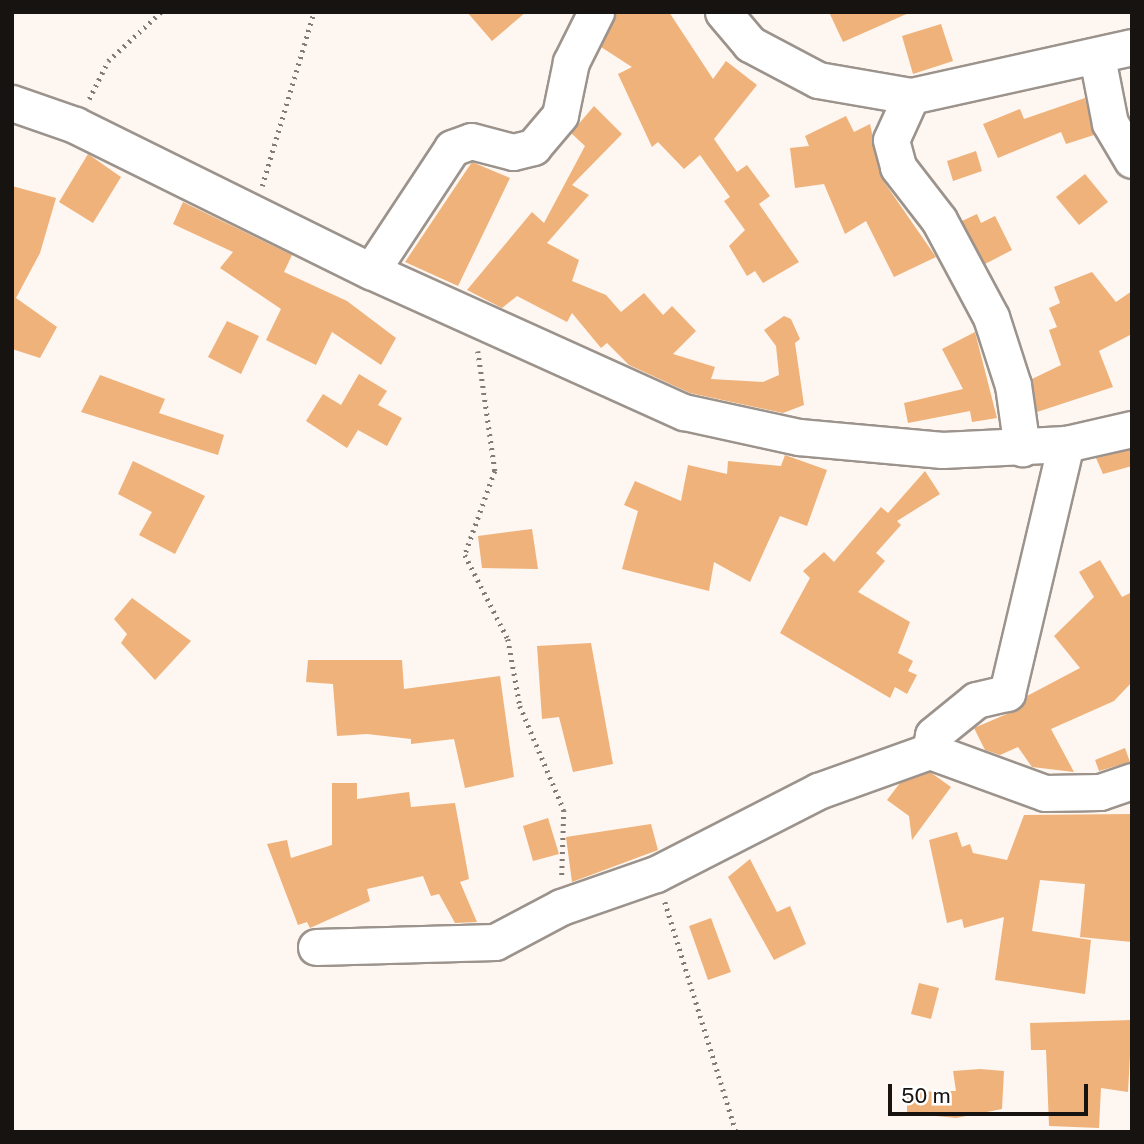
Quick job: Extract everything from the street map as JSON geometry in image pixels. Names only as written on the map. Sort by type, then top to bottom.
[{"type":"street","points":[[370,271],[452,148],[471,141],[513,152],[533,147],[561,116],[571,62],[596,12]]},
{"type":"street","points":[[723,12],[750,44],[818,80],[911,96],[1097,57],[1132,47]]},
{"type":"street","points":[[1097,57],[1110,123],[1132,160]]},
{"type":"street","points":[[911,96],[891,139],[898,167],[939,220],[991,317],[1013,385],[1022,448]]},
{"type":"street","points":[[12,103],[75,125],[370,271],[684,412],[799,437],[942,450],[1066,444],[1132,429]]},
{"type":"street","points":[[930,751],[933,735],[976,700],[1007,693],[1066,444]]},
{"type":"street","points":[[316,947],[468,947],[495,942],[561,907],[656,874],[818,791],[930,751],[1045,793],[1100,792],[1132,781]]},
{"type":"path","points":[[75,125],[108,61],[161,12]]},
{"type":"path","points":[[253,213],[314,12]]},
{"type":"path","points":[[474,318],[495,471],[465,555],[508,639],[520,706],[564,810],[561,907]]},
{"type":"path","points":[[656,874],[736,1132]]},
{"type":"building","points":[[467,12],[526,12],[492,41]]},
{"type":"building","points":[[616,12],[669,12],[713,79],[726,61],[757,85],[714,139],[737,172],[747,165],[770,196],[759,204],[799,262],[763,283],[755,271],[747,276],[729,246],[745,230],[724,201],[730,197],[700,155],[684,169],[658,142],[652,147],[618,74],[632,67],[601,47]]},
{"type":"building","points":[[829,12],[911,12],[843,42]]},
{"type":"building","points":[[941,24],[953,61],[913,74],[902,36]]},
{"type":"building","points":[[1085,98],[1094,135],[1066,144],[1061,132],[998,158],[983,124],[1020,109],[1024,119]]},
{"type":"building","points":[[594,106],[622,134],[572,185],[589,195],[547,243],[579,260],[572,281],[606,295],[621,312],[644,293],[663,315],[672,306],[696,331],[673,354],[715,367],[711,379],[763,382],[779,375],[776,346],[764,330],[784,316],[791,319],[800,339],[795,343],[804,405],[783,413],[690,393],[629,365],[607,343],[601,348],[572,313],[567,322],[517,296],[502,308],[467,290],[532,212],[544,223],[585,146],[571,133]]},
{"type":"building","points":[[846,116],[854,132],[870,124],[882,179],[936,257],[894,277],[866,221],[845,234],[824,184],[795,188],[790,148],[809,146],[805,136]]},
{"type":"building","points":[[976,151],[982,171],[953,181],[947,161]]},
{"type":"building","points":[[88,154],[121,177],[93,223],[59,202]]},
{"type":"building","points":[[472,162],[510,178],[458,286],[405,262]]},
{"type":"building","points":[[1085,174],[1108,202],[1079,225],[1056,197]]},
{"type":"building","points":[[12,186],[56,198],[40,253],[16,298],[57,327],[40,358],[12,349]]},
{"type":"building","points":[[183,202],[292,255],[284,272],[347,301],[396,338],[381,365],[332,332],[316,365],[266,340],[281,309],[220,268],[233,252],[173,224]]},
{"type":"building","points":[[977,214],[981,223],[995,216],[1012,250],[985,264],[962,221]]},
{"type":"building","points":[[1092,272],[1116,302],[1132,291],[1132,334],[1099,351],[1113,387],[1037,412],[1032,379],[1061,365],[1049,330],[1057,327],[1049,308],[1060,303],[1054,287]]},
{"type":"building","points":[[227,321],[259,336],[241,374],[208,357]]},
{"type":"building","points":[[975,332],[997,418],[972,422],[970,411],[908,423],[904,403],[963,389],[942,349]]},
{"type":"building","points":[[359,374],[387,391],[378,405],[402,418],[387,446],[358,430],[347,448],[306,421],[323,394],[341,405]]},
{"type":"building","points":[[100,375],[165,399],[159,413],[224,435],[218,455],[81,412]]},
{"type":"building","points":[[1130,450],[1132,466],[1103,474],[1096,458]]},
{"type":"building","points":[[785,455],[827,470],[807,526],[780,516],[750,582],[714,562],[709,591],[622,569],[638,511],[624,505],[635,481],[681,501],[688,465],[727,474],[728,461],[781,466]]},
{"type":"building","points":[[133,461],[205,496],[175,554],[139,535],[152,512],[118,494]]},
{"type":"building","points":[[925,471],[940,494],[897,521],[901,525],[876,553],[885,561],[858,592],[910,622],[898,653],[913,661],[908,671],[917,675],[907,694],[895,687],[890,698],[780,633],[810,578],[803,571],[824,552],[834,562],[881,507],[888,513]]},
{"type":"building","points":[[532,529],[538,569],[482,568],[478,536]]},
{"type":"building","points":[[1100,560],[1122,597],[1132,592],[1132,682],[1114,701],[1051,729],[1074,772],[1032,767],[1018,747],[1000,755],[985,750],[974,728],[1021,708],[1027,696],[1080,668],[1054,636],[1094,597],[1079,572]]},
{"type":"building","points":[[132,598],[191,641],[155,680],[121,643],[127,634],[114,619]]},
{"type":"building","points":[[591,643],[613,764],[573,772],[559,717],[542,719],[537,646]]},
{"type":"building","points":[[308,660],[402,660],[404,689],[500,676],[514,777],[465,788],[454,739],[411,744],[411,739],[367,734],[337,736],[333,684],[306,682]]},
{"type":"building","points":[[1125,748],[1130,762],[1099,771],[1095,760]]},
{"type":"building","points":[[930,772],[951,787],[912,840],[909,816],[887,800],[900,783]]},
{"type":"building","points":[[332,783],[357,783],[357,799],[409,792],[411,807],[455,803],[469,879],[460,882],[477,922],[455,923],[439,894],[431,896],[423,876],[367,889],[370,901],[310,928],[307,922],[298,925],[267,844],[287,840],[291,858],[332,845]]},
{"type":"building","points":[[1132,814],[1132,942],[1080,937],[1085,884],[1040,880],[1032,931],[1091,940],[1085,994],[995,980],[1004,917],[964,928],[962,919],[947,923],[929,840],[957,832],[962,847],[970,844],[973,853],[1007,860],[1024,815]]},
{"type":"building","points":[[548,818],[559,854],[533,861],[523,826]]},
{"type":"building","points":[[651,824],[658,850],[572,882],[566,837]]},
{"type":"building","points":[[750,859],[777,912],[790,906],[806,944],[774,960],[728,877]]},
{"type":"building","points":[[711,918],[731,972],[708,980],[689,926]]},
{"type":"building","points":[[919,983],[939,988],[931,1019],[911,1014]]},
{"type":"building","points":[[1132,1020],[1128,1092],[1101,1088],[1099,1128],[1049,1126],[1046,1050],[1031,1050],[1030,1023]]},
{"type":"building","points":[[953,1071],[1004,1071],[1002,1109],[956,1118],[907,1113],[907,1092],[956,1091]]}]
